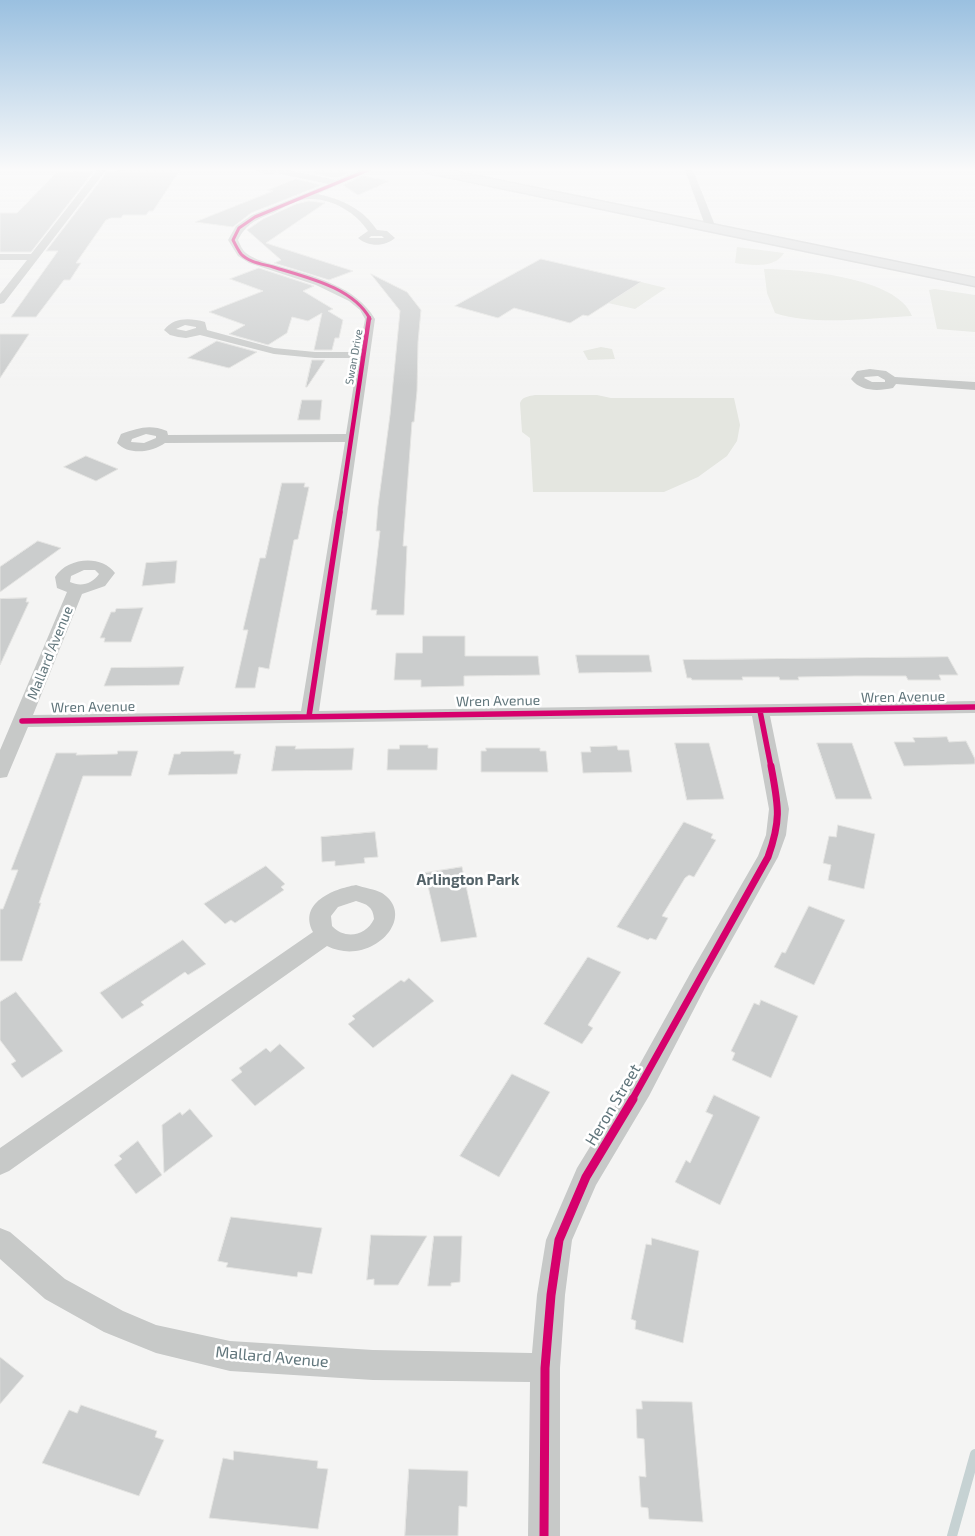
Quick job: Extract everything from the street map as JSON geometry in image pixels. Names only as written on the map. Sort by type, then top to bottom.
[{"type":"street","points":[[0,301],[46,242]]},
{"type":"street","name":"Swan Drive","points":[[233,242],[241,254],[253,261],[334,289],[359,303],[368,311],[370,320],[363,355],[309,716]]},
{"type":"street","points":[[778,242],[975,282]]},
{"type":"street","points":[[0,257],[34,257]]},
{"type":"street","name":"Swan Drive","points":[[199,331],[274,351],[315,355],[363,355]]},
{"type":"street","points":[[892,380],[975,386]]},
{"type":"street","points":[[162,439],[352,438]]},
{"type":"street","name":"Mallard Avenue","points":[[0,772],[76,589]]},
{"type":"street","name":"Wren Avenue","points":[[22,721],[975,707]]},
{"type":"street","name":"Heron Street","points":[[544,1536],[545,1368],[551,1295],[559,1240],[586,1177],[640,1088],[699,978],[768,857],[776,835],[779,809],[760,711]]},
{"type":"street","points":[[0,1163],[326,936]]},
{"type":"street","name":"Mallard Avenue","points":[[0,1241],[55,1289],[114,1322],[156,1339],[230,1356],[373,1365],[545,1368]]},
{"type":"shaded area","points":[[737,247],[784,253],[775,262],[768,264],[741,264],[735,263]]},
{"type":"shaded area","points":[[764,269],[823,274],[868,284],[888,292],[903,303],[912,316],[824,320],[790,317],[775,313],[767,293]]},
{"type":"shaded area","points":[[641,282],[666,288],[635,309],[608,303]]},
{"type":"shaded area","points":[[935,289],[975,295],[975,332],[937,329],[929,290]]},
{"type":"shaded area","points":[[601,347],[612,349],[615,359],[588,360],[583,351]]},
{"type":"shaded area","points":[[535,395],[597,395],[611,398],[734,398],[740,425],[737,441],[727,456],[698,477],[664,492],[533,492],[530,438],[522,432],[520,403],[524,398]]},
{"type":"building","points":[[0,242],[39,242],[31,252],[0,252]]},
{"type":"building","points":[[53,242],[91,242],[76,263],[81,263],[70,280],[64,280],[36,317],[11,317],[58,251],[46,251]]},
{"type":"building","points":[[260,242],[268,242],[266,243],[353,271],[329,280],[274,263],[281,260]]},
{"type":"building","points":[[541,259],[641,282],[588,316],[583,315],[570,323],[514,308],[498,318],[455,306]]},
{"type":"building","points":[[259,268],[314,286],[303,291],[333,309],[328,311],[343,320],[339,338],[335,338],[332,350],[314,350],[322,313],[308,321],[292,317],[287,333],[268,345],[229,334],[245,325],[209,312],[263,291],[230,279]]},
{"type":"building","points":[[371,274],[407,292],[421,310],[417,391],[414,422],[412,422],[403,546],[407,546],[404,615],[376,615],[377,610],[371,610],[380,531],[376,531],[378,506],[390,415],[400,311]]},
{"type":"building","points":[[0,334],[29,334],[0,378]]},
{"type":"building","points":[[217,341],[257,352],[229,368],[188,358]]},
{"type":"building","points":[[312,360],[325,360],[306,387]]},
{"type":"building","points":[[302,400],[322,400],[320,420],[298,420]]},
{"type":"building","points":[[86,456],[118,469],[96,481],[64,467]]},
{"type":"building","points":[[282,483],[305,483],[304,487],[309,487],[298,539],[294,540],[269,669],[259,667],[255,688],[235,688],[248,630],[243,630],[260,558],[265,558]]},
{"type":"building","points":[[38,541],[61,548],[0,592],[0,567]]},
{"type":"building","points":[[177,561],[175,583],[142,586],[146,563]]},
{"type":"building","points":[[27,598],[26,602],[29,602],[0,665],[0,599]]},
{"type":"building","points":[[143,608],[131,642],[104,642],[105,638],[100,638],[111,612],[115,612],[116,609]]},
{"type":"building","points":[[423,636],[465,636],[465,656],[538,656],[540,675],[464,676],[464,686],[421,687],[421,680],[394,680],[396,653],[422,653]]},
{"type":"building","points":[[576,655],[649,655],[652,672],[579,673]]},
{"type":"building","points":[[948,657],[958,675],[939,675],[941,680],[908,680],[906,676],[854,676],[798,677],[799,680],[780,680],[779,677],[742,677],[743,680],[692,680],[687,678],[683,660]]},
{"type":"building","points":[[184,667],[179,685],[104,686],[111,668]]},
{"type":"building","points":[[947,737],[949,742],[966,741],[975,759],[975,764],[904,766],[894,742],[915,742],[913,738]]},
{"type":"building","points":[[675,743],[709,743],[724,799],[687,800]]},
{"type":"building","points":[[817,743],[852,743],[872,799],[836,799]]},
{"type":"building","points":[[400,745],[428,745],[428,748],[438,748],[437,770],[387,770],[388,749],[399,749]]},
{"type":"building","points":[[276,746],[296,746],[295,749],[354,748],[352,770],[272,771]]},
{"type":"building","points":[[617,746],[618,750],[629,750],[632,772],[583,773],[581,752],[591,752],[590,747]]},
{"type":"building","points":[[486,748],[540,748],[540,751],[546,751],[548,772],[481,772],[481,751],[486,751]]},
{"type":"building","points":[[118,751],[138,751],[131,776],[83,776],[39,903],[41,903],[22,961],[0,961],[0,909],[3,909],[18,870],[11,870],[56,753],[77,753],[76,755],[117,754]]},
{"type":"building","points":[[234,751],[234,754],[241,754],[237,774],[168,775],[174,754],[180,754],[181,752]]},
{"type":"building","points":[[684,822],[713,834],[711,838],[716,840],[694,877],[689,875],[685,878],[662,916],[668,918],[656,940],[650,938],[648,940],[617,927]]},
{"type":"building","points":[[838,825],[875,834],[864,889],[828,880],[831,865],[823,863],[829,836],[836,837]]},
{"type":"building","points":[[375,832],[378,857],[364,858],[365,863],[335,866],[335,861],[322,862],[321,837]]},
{"type":"building","points":[[266,866],[285,884],[281,887],[284,890],[235,923],[231,920],[225,924],[204,904]]},
{"type":"building","points":[[462,867],[477,937],[441,942],[425,873]]},
{"type":"building","points":[[809,906],[845,920],[814,985],[774,967],[782,952],[785,953]]},
{"type":"building","points":[[183,940],[206,964],[188,975],[185,972],[141,1002],[144,1005],[122,1019],[100,993]]},
{"type":"building","points":[[588,957],[621,972],[588,1025],[593,1028],[582,1044],[544,1024]]},
{"type":"building","points":[[409,978],[434,1001],[373,1048],[348,1024],[355,1019],[352,1016],[401,980],[404,982]]},
{"type":"building","points":[[16,992],[63,1051],[22,1078],[11,1064],[16,1061],[0,1040],[0,1002]]},
{"type":"building","points":[[761,1000],[798,1016],[771,1078],[732,1060],[735,1053],[731,1051],[754,1003],[759,1005]]},
{"type":"building","points":[[280,1044],[305,1068],[255,1106],[231,1080],[242,1072],[239,1068],[266,1048],[270,1052]]},
{"type":"building","points":[[512,1074],[550,1092],[499,1177],[460,1156]]},
{"type":"building","points":[[714,1095],[760,1117],[720,1205],[675,1182],[686,1160],[690,1163],[713,1115],[706,1112]]},
{"type":"building","points":[[190,1109],[213,1136],[164,1173],[162,1125],[180,1112],[182,1115]]},
{"type":"building","points":[[138,1141],[162,1175],[136,1194],[114,1165],[122,1159],[119,1156]]},
{"type":"building","points":[[231,1217],[322,1228],[312,1274],[298,1272],[297,1277],[226,1267],[228,1263],[218,1261]]},
{"type":"building","points":[[371,1235],[427,1236],[398,1285],[374,1285],[374,1279],[367,1280]]},
{"type":"building","points":[[434,1236],[462,1236],[460,1282],[451,1283],[451,1286],[428,1286]]},
{"type":"building","points":[[652,1238],[699,1251],[683,1343],[635,1329],[636,1321],[631,1319],[646,1244],[651,1245]]},
{"type":"building","points":[[0,1357],[24,1376],[0,1404]]},
{"type":"building","points":[[642,1401],[692,1402],[703,1522],[649,1519],[648,1508],[641,1507],[639,1476],[646,1477],[644,1439],[637,1438],[636,1409],[642,1409]]},
{"type":"building","points":[[81,1405],[157,1431],[155,1437],[164,1440],[139,1496],[42,1463],[69,1410],[77,1413]]},
{"type":"building","points":[[234,1451],[318,1461],[317,1468],[328,1469],[318,1529],[209,1518],[223,1458],[233,1460]]},
{"type":"building","points":[[409,1469],[468,1471],[467,1507],[459,1506],[458,1536],[405,1536]]},
{"type":"waterway","points":[[952,1536],[975,1454]]},
{"type":"cycle path","points":[[234,242],[241,254],[253,261],[301,276],[352,299],[364,309],[370,319],[309,716]]},
{"type":"cycle path","points":[[22,721],[975,707]]},
{"type":"cycle path","points":[[544,1536],[545,1368],[551,1295],[559,1240],[586,1177],[640,1088],[699,978],[768,857],[776,835],[779,809],[760,711]]},
{"type":"district","name":"Arlington Park","points":[[468,880]]}]
